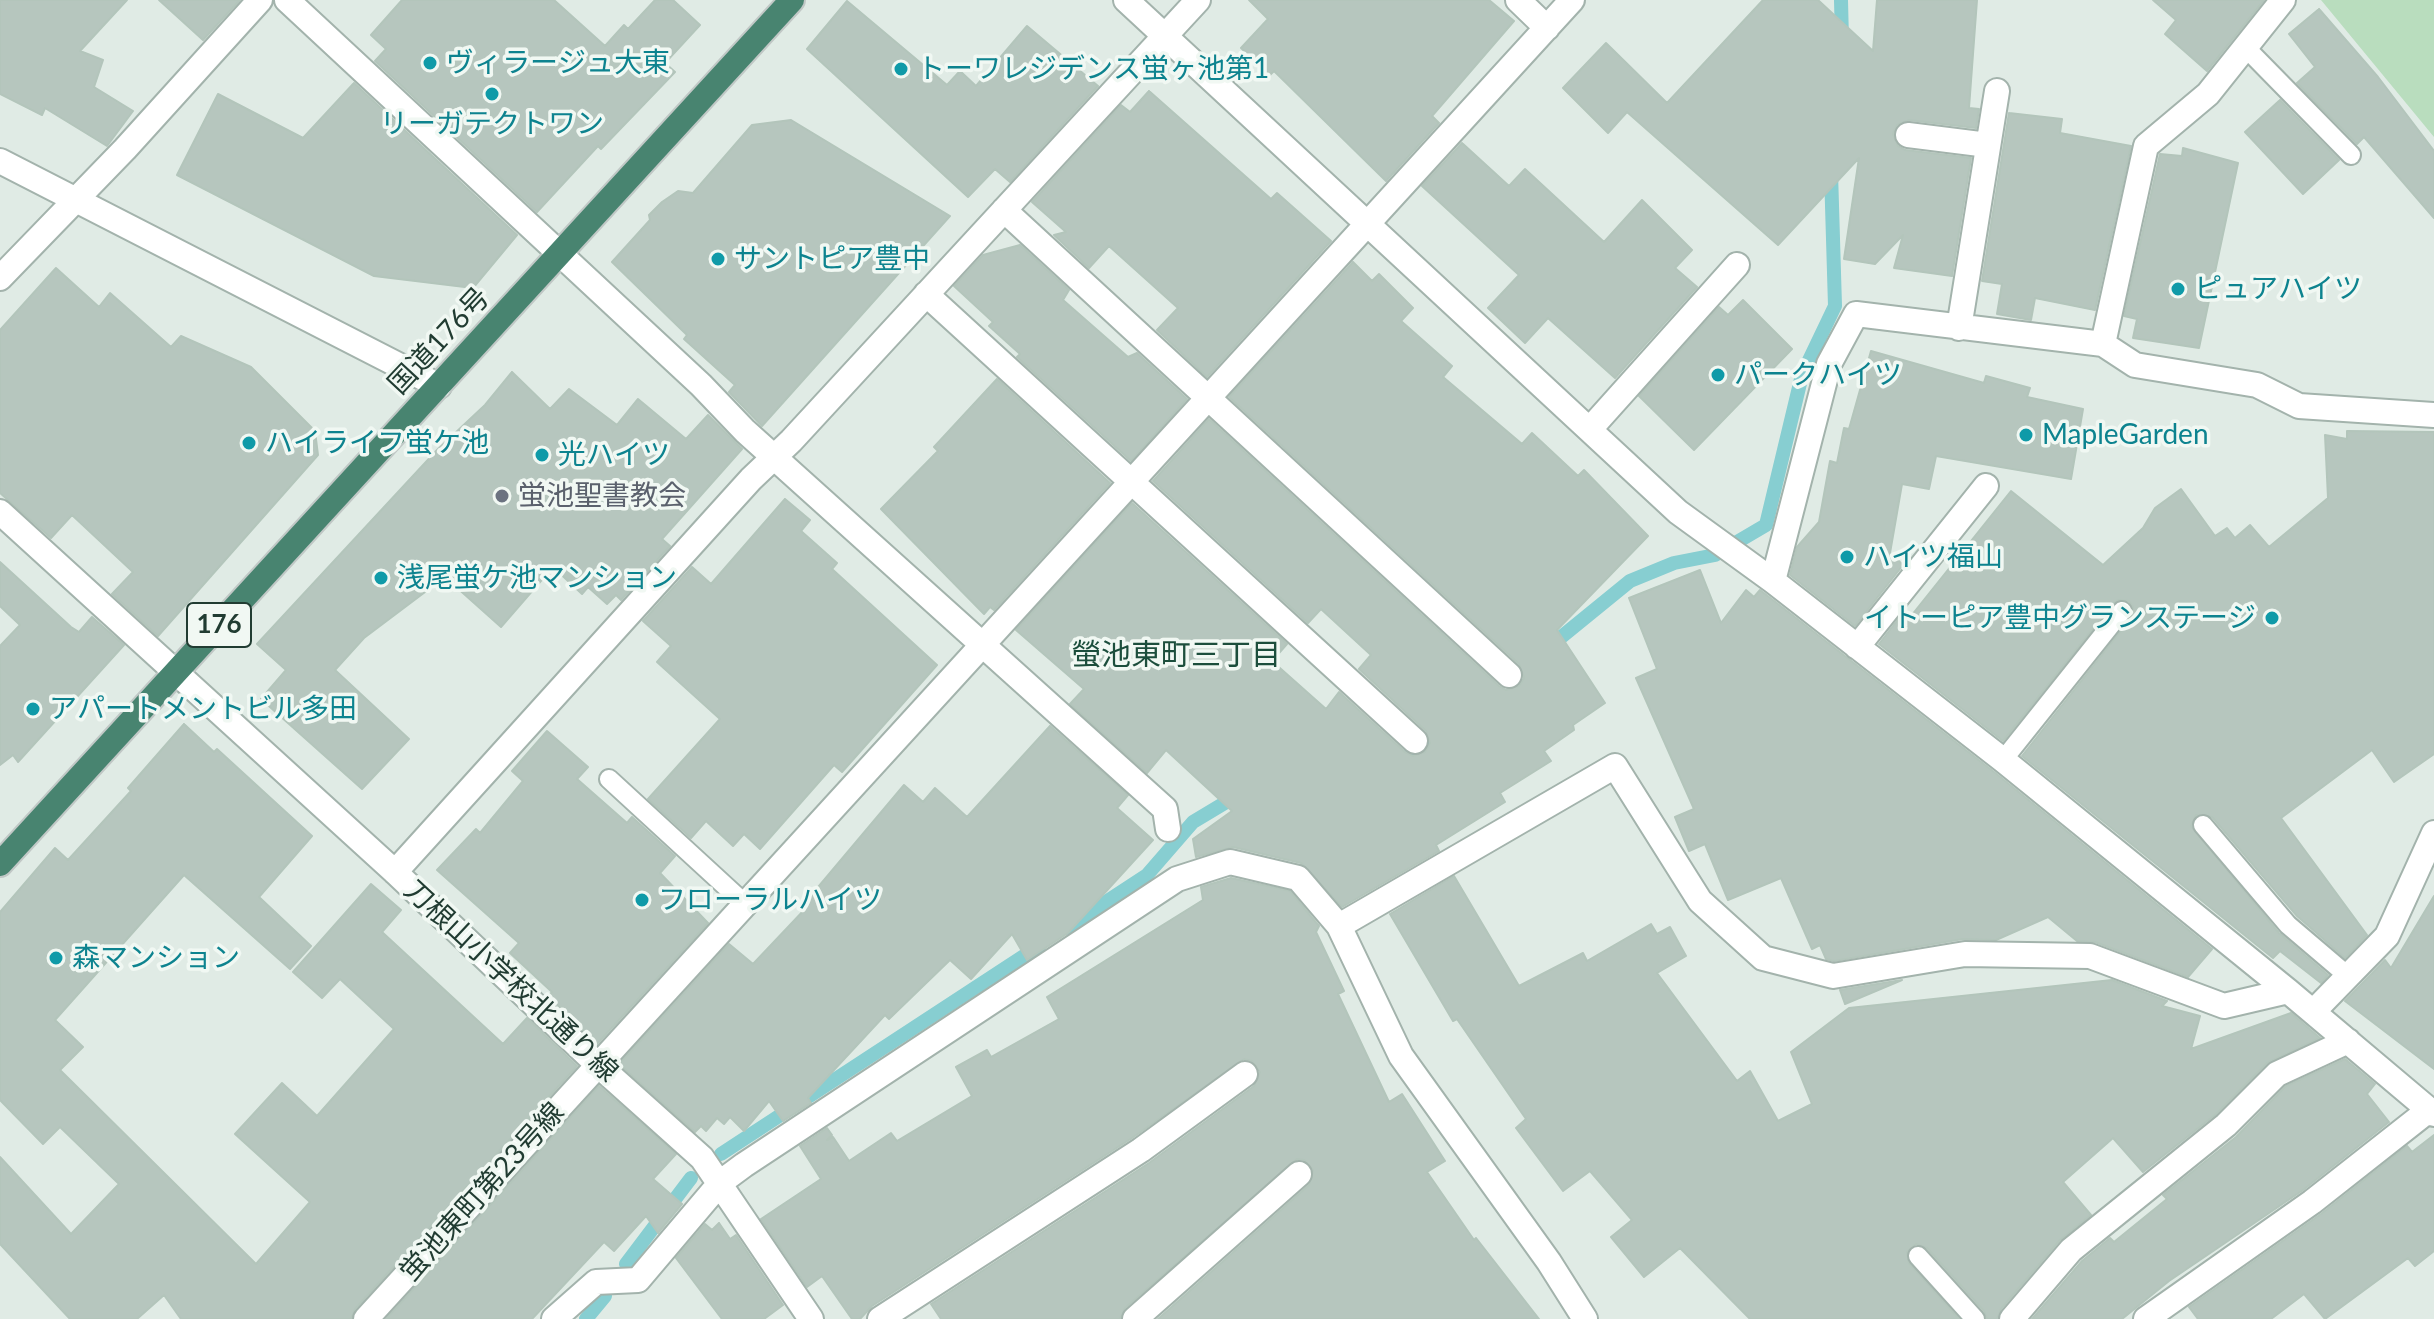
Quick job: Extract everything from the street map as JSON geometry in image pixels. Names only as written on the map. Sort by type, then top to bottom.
[{"type":"highway","name":"国道176号","points":[[0,864],[792,0]]},
{"type":"street","points":[[0,278],[260,0]]},
{"type":"street","points":[[287,0],[774,456],[1165,809],[1168,829]]},
{"type":"street","points":[[1126,0],[1678,512],[1773,581],[2003,760],[2432,1112],[2312,1202],[2146,1319]]},
{"type":"street","points":[[395,872],[774,456],[1198,0]]},
{"type":"street","points":[[1518,0],[1547,28]]},
{"type":"street","name":"蛍池東町第23号線","points":[[366,1319],[1572,0]]},
{"type":"street","points":[[2103,344],[2146,146],[2208,94],[2283,0]]},
{"type":"street","points":[[1959,328],[1997,91]]},
{"type":"street","points":[[1908,135],[1988,145]]},
{"type":"street","points":[[0,161],[439,386]]},
{"type":"street","points":[[1004,210],[1509,675]]},
{"type":"street","points":[[1590,429],[1737,265]]},
{"type":"street","points":[[926,294],[1415,741]]},
{"type":"street","points":[[1773,581],[1829,364],[1856,314],[2103,344],[2135,365],[2257,385],[2299,406],[2434,415]]},
{"type":"street","points":[[1857,647],[1986,486]]},
{"type":"street","name":"刀根山小学校北通り線","points":[[0,512],[395,872],[597,1064],[688,1144],[721,1182],[811,1319]]},
{"type":"street","points":[[1339,926],[1615,766],[1700,901],[1763,958],[1833,976],[1965,954],[2090,956],[2224,1006],[2288,991]]},
{"type":"street","points":[[2313,1012],[2387,936],[2434,833]]},
{"type":"street","points":[[554,1319],[596,1282],[638,1280],[721,1182],[1185,875],[1230,862],[1298,878],[1339,926],[1401,1056],[1549,1262],[1585,1319]]},
{"type":"street","points":[[2012,1319],[2071,1250],[2226,1125],[2277,1074],[2348,1041]]},
{"type":"street","points":[[880,1319],[1141,1150],[1245,1074]]},
{"type":"street","points":[[1135,1319],[1299,1174]]},
{"type":"lane","points":[[2246,48],[2351,155]]},
{"type":"lane","points":[[2003,760],[2122,611]]},
{"type":"lane","points":[[609,779],[745,904]]},
{"type":"lane","points":[[2203,825],[2288,925],[2348,976]]},
{"type":"lane","points":[[1918,1256],[1975,1319]]},
{"type":"green space","points":[[2321,0],[2434,0],[2434,137]]},
{"type":"building","points":[[0,0],[127,0],[80,51],[103,60],[94,87],[133,111],[107,146],[45,108],[42,115],[0,94]]},
{"type":"building","points":[[159,0],[240,0],[203,40]]},
{"type":"building","points":[[402,0],[554,0],[605,46],[624,25],[628,29],[655,0],[673,0],[700,25],[665,63],[675,72],[601,149],[598,146],[537,212],[375,61],[386,49],[371,35]]},
{"type":"building","points":[[1249,0],[1489,0],[1514,21],[1432,116],[1439,123],[1386,181],[1274,71],[1270,75],[1241,48],[1268,19]]},
{"type":"building","points":[[1763,0],[1818,0],[1873,51],[1877,0],[1977,0],[1969,108],[1979,109],[1976,128],[1909,120],[1897,125],[1893,134],[1898,146],[1905,150],[1971,158],[1952,276],[1894,268],[1903,235],[1875,264],[1844,259],[1859,158],[1778,245],[1627,112],[1608,133],[1563,88],[1606,43],[1667,103]]},
{"type":"building","points":[[2153,0],[2264,0],[2207,71],[2165,34],[2176,20]]},
{"type":"building","points":[[847,1],[947,85],[960,71],[976,86],[1027,26],[1098,86],[1010,182],[995,169],[968,197],[807,49]]},
{"type":"building","points":[[2319,9],[2378,77],[2434,151],[2434,218],[2364,137],[2357,144],[2297,83],[2315,67],[2289,34]]},
{"type":"building","points":[[354,83],[517,235],[473,288],[374,276],[177,175],[218,94],[303,138]]},
{"type":"building","points":[[1149,91],[1271,199],[1277,193],[1331,241],[1207,377],[1157,330],[1178,308],[1109,246],[1089,268],[1054,235],[1066,232],[1032,202],[1121,105],[1130,112]]},
{"type":"building","points":[[2280,100],[2339,160],[2303,194],[2245,132]]},
{"type":"building","points":[[2009,113],[2062,119],[2060,133],[2131,146],[2095,310],[2035,298],[2031,320],[1997,314],[2002,284],[1982,281]]},
{"type":"building","points":[[791,120],[950,216],[762,426],[729,392],[735,385],[684,339],[687,335],[612,262],[662,202],[678,191],[693,193],[752,125]]},
{"type":"building","points":[[1462,143],[1509,186],[1525,169],[1604,242],[1642,200],[1692,250],[1675,268],[1697,287],[1615,378],[1548,318],[1525,343],[1488,308],[1519,275],[1422,186]]},
{"type":"building","name":"ピュアハイツ","points":[[2183,148],[2238,163],[2199,348],[2133,338],[2137,319],[2124,316],[2160,154],[2182,156]]},
{"type":"building","points":[[1020,245],[1069,290],[1063,300],[1128,357],[1137,353],[1187,399],[1131,461],[1017,357],[1020,354],[989,326],[993,322],[954,286],[983,255]]},
{"type":"building","points":[[1353,262],[1372,281],[1379,274],[1413,308],[1401,321],[1452,366],[1443,377],[1522,444],[1532,433],[1578,476],[1584,470],[1648,536],[1557,630],[1605,703],[1573,725],[1574,730],[1544,751],[1551,761],[1500,793],[1505,802],[1436,845],[1439,851],[1342,907],[1301,863],[1233,847],[1196,857],[1193,839],[1232,811],[1166,750],[1147,773],[1070,704],[1084,689],[1016,630],[1132,503],[1287,644],[1272,661],[1326,709],[1339,692],[1405,752],[1413,756],[1425,752],[1430,743],[1426,731],[1359,669],[1371,655],[1321,609],[1308,623],[1153,481],[1209,419],[1499,686],[1506,690],[1519,686],[1524,678],[1519,664],[1229,397]]},
{"type":"building","points":[[56,268],[99,307],[110,293],[171,347],[181,336],[251,367],[315,431],[318,455],[158,636],[112,594],[133,572],[72,515],[51,538],[0,493],[0,330]]},
{"type":"building","name":"パークハイツ","points":[[1743,300],[1792,349],[1694,450],[1639,396],[1719,307],[1728,315]]},
{"type":"building","points":[[1871,351],[1984,383],[1986,376],[2030,388],[2027,397],[2083,409],[2071,479],[1936,456],[1929,489],[1902,484],[1890,553],[1903,565],[1855,626],[1790,575],[1797,547],[1819,522],[1830,461],[1837,463],[1844,428],[1849,429]]},
{"type":"building","points":[[512,372],[550,409],[569,389],[617,425],[638,399],[686,439],[708,415],[742,449],[662,539],[670,546],[621,600],[616,595],[607,604],[588,587],[582,594],[553,567],[501,627],[445,577],[364,638],[335,670],[409,739],[362,789],[261,699],[286,670],[257,644],[437,450],[485,405]]},
{"type":"building","points":[[997,379],[1110,483],[994,610],[990,607],[984,614],[881,509],[938,451],[934,447]]},
{"type":"building","points":[[2347,431],[2434,432],[2434,754],[2394,782],[2372,750],[2281,818],[2367,935],[2345,958],[2297,916],[2212,817],[2196,815],[2191,826],[2279,933],[2328,975],[2321,983],[2280,951],[2273,958],[2022,756],[2131,618],[2133,607],[2129,601],[2118,600],[2113,604],[2003,741],[1879,644],[1906,609],[1903,626],[2011,491],[2103,565],[2143,528],[2155,508],[2181,489],[2215,536],[2227,528],[2235,538],[2250,525],[2269,547],[2328,498],[2325,435],[2347,439]]},
{"type":"building","points":[[785,499],[810,520],[801,531],[837,563],[832,569],[937,665],[842,772],[834,765],[760,849],[744,834],[733,846],[706,821],[691,838],[648,799],[720,719],[657,662],[671,646],[643,621],[692,567],[711,584]]},
{"type":"building","name":"アパートメントビル多田","points":[[0,562],[71,627],[79,632],[92,617],[124,645],[18,762],[13,755],[0,765],[0,646],[20,625],[0,606]]},
{"type":"building","points":[[1700,570],[1721,623],[1746,590],[1754,597],[1760,590],[1994,772],[2212,949],[2188,977],[2095,942],[2077,941],[2048,917],[1996,940],[1963,939],[1834,961],[1826,959],[1820,945],[1812,949],[1781,878],[1728,900],[1705,844],[1689,851],[1675,817],[1694,809],[1636,678],[1657,669],[1629,598]]},
{"type":"building","points":[[184,724],[214,752],[217,749],[312,836],[259,897],[311,946],[290,969],[184,875],[55,1020],[83,1047],[60,1070],[256,1264],[310,1202],[235,1134],[282,1083],[317,1116],[394,1029],[340,979],[322,998],[293,972],[371,884],[401,910],[382,932],[503,1044],[527,1018],[577,1066],[355,1309],[351,1319],[181,1319],[164,1295],[137,1319],[70,1319],[0,1244],[0,1157],[71,1234],[119,1184],[60,1127],[43,1144],[0,1100],[0,912],[55,848],[68,860],[131,791],[128,788]]},
{"type":"building","points":[[1050,726],[1128,795],[1117,808],[1153,840],[1068,933],[1027,960],[1012,934],[971,979],[950,960],[889,1019],[885,1015],[808,1098],[811,1103],[783,1121],[769,1101],[744,1131],[730,1117],[724,1124],[717,1118],[706,1131],[701,1126],[695,1132],[619,1064],[729,944],[753,964],[806,908],[803,905],[904,785],[923,802],[935,788],[967,817]]},
{"type":"building","points":[[547,731],[588,767],[577,779],[627,823],[632,817],[675,856],[660,873],[708,923],[597,1044],[548,996],[552,992],[510,953],[519,943],[437,870],[476,829],[480,833],[523,781],[512,771]]},
{"type":"building","points":[[1454,876],[1519,986],[1583,953],[1587,961],[1651,924],[1657,934],[1670,927],[1686,956],[1657,973],[1737,1081],[1750,1071],[1778,1121],[1812,1104],[1791,1052],[1849,1008],[2112,980],[2167,1001],[2162,1006],[2200,1016],[2191,1049],[2291,1013],[2320,1038],[2267,1063],[2216,1114],[2143,1172],[2113,1138],[2063,1182],[2091,1215],[2060,1240],[2001,1309],[1997,1319],[1987,1319],[1984,1311],[1927,1248],[1916,1244],[1907,1252],[1909,1263],[1959,1319],[1750,1319],[1680,1248],[1644,1277],[1611,1237],[1632,1220],[1590,1171],[1563,1191],[1516,1128],[1526,1119],[1457,1019],[1453,1021],[1390,914]]},
{"type":"building","points":[[1231,878],[1290,891],[1319,926],[1316,932],[1344,991],[1338,994],[1389,1102],[1402,1094],[1445,1161],[1427,1172],[1474,1240],[1476,1238],[1539,1319],[1158,1319],[1309,1185],[1313,1170],[1304,1160],[1297,1159],[1125,1308],[1120,1319],[941,1319],[931,1304],[1149,1163],[1254,1086],[1260,1072],[1252,1061],[1244,1059],[1132,1138],[872,1306],[860,1319],[852,1319],[822,1276],[807,1287],[761,1219],[821,1179],[800,1146],[827,1128],[832,1135],[827,1140],[833,1137],[849,1161],[891,1133],[897,1141],[972,1096],[956,1067],[987,1050],[991,1057],[1059,1019],[1047,997],[1203,900],[1201,887]]},
{"type":"building","points":[[2434,896],[2434,1069],[2345,1001],[2385,960],[2391,968]]},
{"type":"building","points":[[1902,980],[1845,1004],[1840,990]]},
{"type":"building","points":[[2345,1059],[2375,1084],[2367,1094],[2389,1122],[2303,1190],[2169,1281],[2122,1319],[2032,1319],[2082,1261],[2110,1238],[2114,1242],[2167,1199],[2163,1195],[2236,1137],[2286,1086]]},
{"type":"building","points":[[599,1086],[676,1154],[653,1179],[682,1204],[658,1233],[646,1216],[614,1251],[604,1242],[532,1319],[386,1319]]},
{"type":"building","points":[[2434,1135],[2434,1251],[2415,1266],[2408,1258],[2325,1319],[2304,1294],[2271,1319],[2198,1319],[2189,1307],[2321,1214],[2407,1146],[2412,1152]]},
{"type":"building","points":[[719,1223],[730,1239],[736,1235],[783,1305],[764,1319],[722,1319],[676,1258],[705,1224],[712,1230]]},
{"type":"waterway","points":[[1841,0],[1842,40]]},
{"type":"waterway","points":[[1549,647],[1630,581],[1674,563],[1715,555],[1766,525],[1802,375],[1835,306],[1831,172]]},
{"type":"waterway","points":[[1394,764],[1443,738]]},
{"type":"waterway","points":[[1066,928],[1147,875],[1193,822],[1238,795]]},
{"type":"waterway","points":[[721,1154],[1039,946]]},
{"type":"waterway","points":[[626,1264],[691,1178]]},
{"type":"waterway","points":[[586,1319],[605,1296]]},
{"type":"place","name":"ヴィラージュ大東","points":[[430,63]]},
{"type":"place","name":"トーワレジデンス蛍ヶ池第1","points":[[901,69]]},
{"type":"place","name":"リーガテクトワン","points":[[492,94]]},
{"type":"place","name":"サントピア豊中","points":[[718,259]]},
{"type":"place","name":"ピュアハイツ","points":[[2178,289]]},
{"type":"place","name":"パークハイツ","points":[[1718,375]]},
{"type":"place","name":"MapleGarden","points":[[2026,435]]},
{"type":"place","name":"ハイライフ蛍ケ池","points":[[249,443]]},
{"type":"place","name":"光ハイツ","points":[[542,455]]},
{"type":"place","name":"蛍池聖書教会","points":[[502,496]]},
{"type":"place","name":"ハイツ福山","points":[[1847,557]]},
{"type":"place","name":"浅尾蛍ケ池マンション","points":[[381,578]]},
{"type":"place","name":"イトーピア豊中グランステージ","points":[[2272,618]]},
{"type":"place","name":"アパートメントビル多田","points":[[33,709]]},
{"type":"place","name":"フローラルハイツ","points":[[642,900]]},
{"type":"place","name":"森マンション","points":[[56,958]]},
{"type":"district","name":"螢池東町三丁目","points":[[1176,655]]}]
